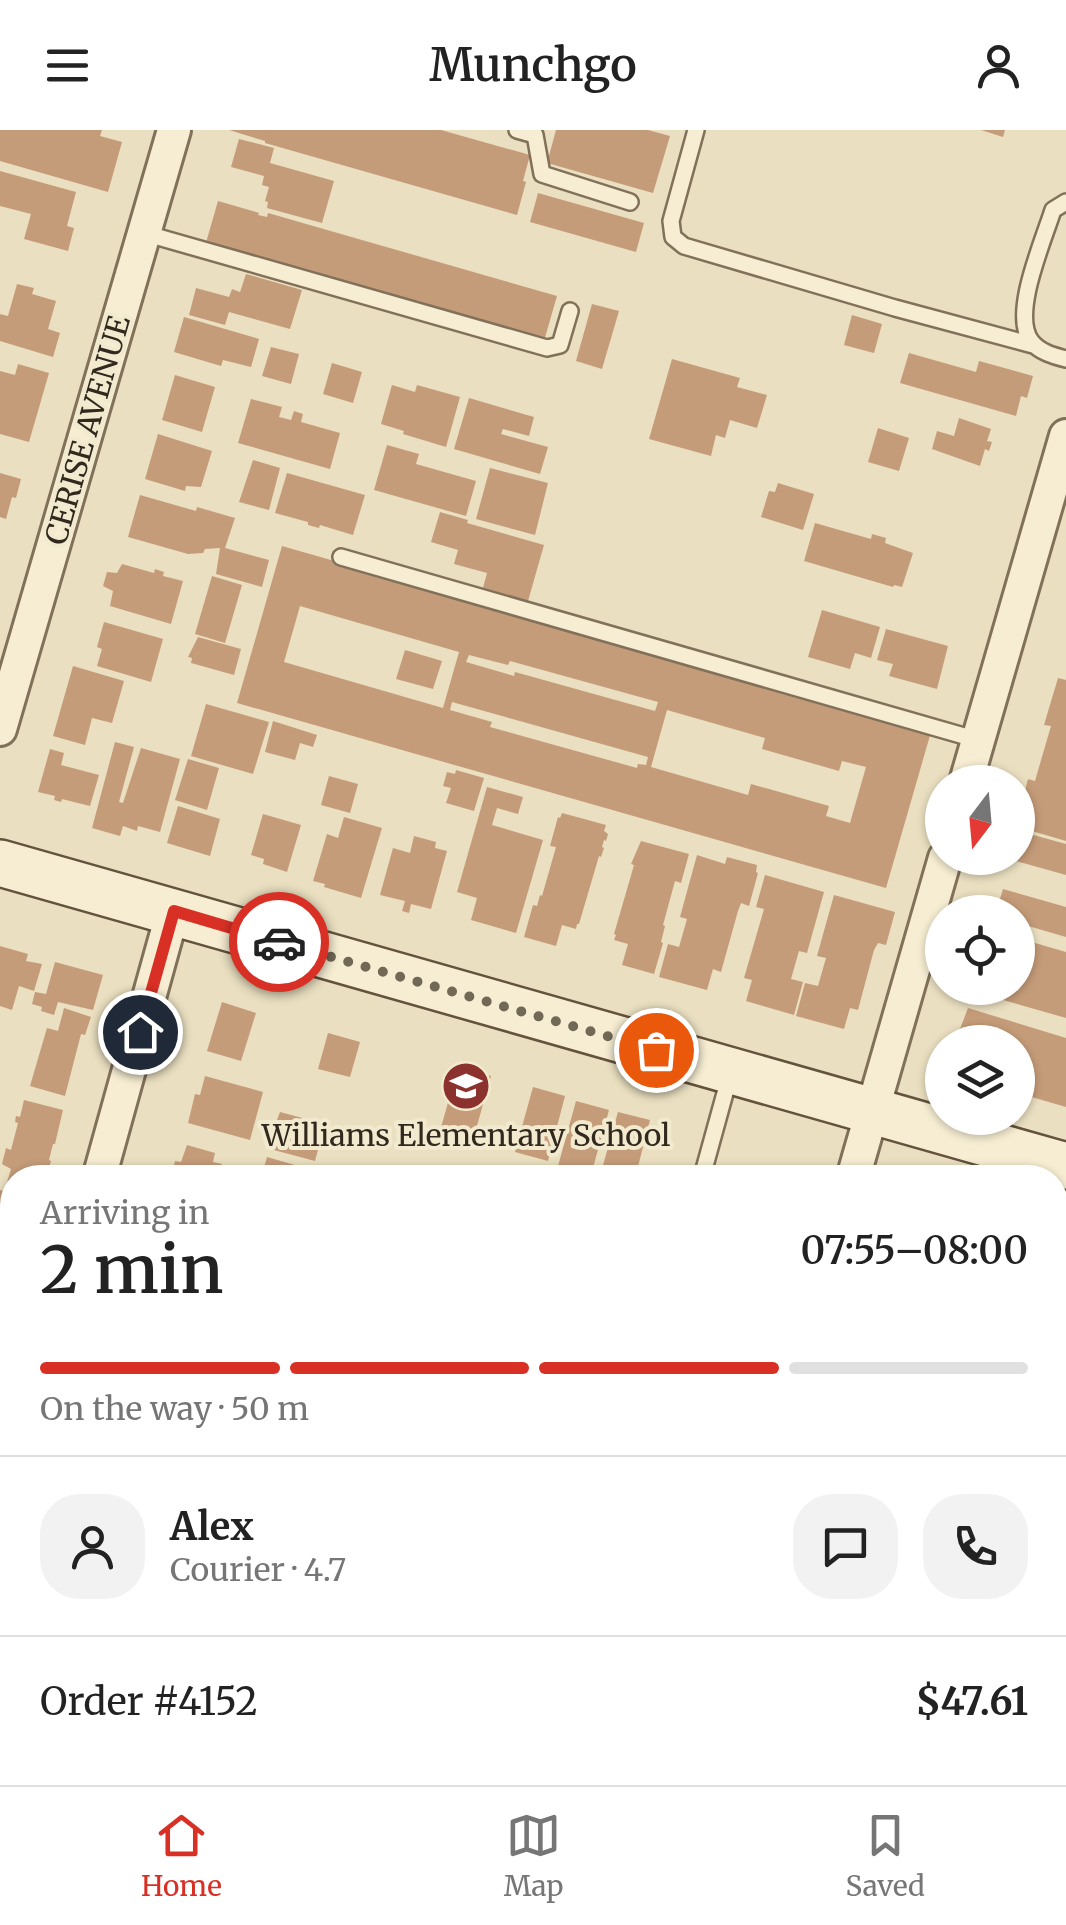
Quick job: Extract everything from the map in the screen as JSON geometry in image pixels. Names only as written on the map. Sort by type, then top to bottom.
[{"type":"street","name":"CERISE AVENUE","points":[[0,729],[144,233],[169,131]]},
{"type":"street","points":[[971,765],[1066,436]]},
{"type":"street","points":[[0,863],[1062,1165]]},
{"type":"street","points":[[857,1165],[939,875]]},
{"type":"street","points":[[103,1165],[174,911]]},
{"type":"lane","points":[[517,130],[535,134],[542,174],[630,202]]},
{"type":"lane","points":[[696,130],[671,228],[673,237],[684,246],[1033,345],[1066,360]]},
{"type":"lane","points":[[1033,345],[1024,328],[1023,306],[1053,210],[1066,202]]},
{"type":"lane","points":[[144,233],[548,348],[560,345],[570,311]]},
{"type":"lane","points":[[341,557],[978,740]]},
{"type":"lane","points":[[705,1165],[731,1071]]},
{"type":"building","points":[[0,130],[102,130],[100,136],[122,142],[108,192],[0,161]]},
{"type":"building","points":[[229,130],[441,130],[530,155],[517,215]]},
{"type":"building","points":[[556,130],[648,130],[670,136],[653,193],[547,163]]},
{"type":"building","points":[[981,130],[1005,130],[1003,137]]},
{"type":"building","points":[[239,139],[274,148],[270,163],[334,181],[322,223],[267,208],[269,187],[262,185],[264,176],[231,167]]},
{"type":"building","points":[[0,171],[76,192],[67,226],[74,228],[68,251],[24,239],[31,214],[0,206]]},
{"type":"building","points":[[538,193],[644,223],[636,252],[530,222]]},
{"type":"building","points":[[218,201],[557,296],[544,341],[248,253],[246,258],[205,246]]},
{"type":"building","points":[[246,274],[302,290],[290,329],[229,312],[225,325],[189,315],[196,288],[229,297],[232,289],[240,292]]},
{"type":"building","points":[[17,284],[34,288],[32,294],[56,301],[48,329],[60,333],[53,357],[0,341],[0,314],[8,316]]},
{"type":"building","points":[[592,304],[619,311],[602,369],[576,361]]},
{"type":"building","points":[[852,315],[882,324],[874,353],[844,345]]},
{"type":"building","points":[[184,317],[259,339],[251,367],[223,360],[221,366],[174,352]]},
{"type":"building","points":[[271,347],[299,354],[291,384],[262,376]]},
{"type":"building","points":[[909,353],[976,372],[979,361],[1033,376],[1027,398],[1021,396],[1016,416],[900,383]]},
{"type":"building","points":[[672,359],[740,378],[737,387],[767,395],[757,428],[730,420],[725,438],[716,435],[711,456],[649,439]]},
{"type":"building","points":[[332,363],[362,372],[353,403],[323,394]]},
{"type":"building","points":[[18,364],[49,373],[29,442],[0,434],[0,371],[15,375]]},
{"type":"building","points":[[175,375],[215,387],[202,432],[162,420]]},
{"type":"building","points":[[392,385],[415,392],[417,385],[460,397],[446,447],[381,424]]},
{"type":"building","points":[[469,398],[534,417],[529,436],[503,429],[501,434],[548,447],[540,474],[454,449]]},
{"type":"building","points":[[251,399],[282,407],[279,417],[291,420],[294,411],[303,414],[301,422],[340,433],[330,469],[238,443]]},
{"type":"building","points":[[959,418],[991,429],[987,441],[992,442],[989,451],[985,449],[980,466],[932,449],[937,431],[954,436]]},
{"type":"building","points":[[878,428],[909,438],[899,471],[868,462]]},
{"type":"building","points":[[158,434],[212,451],[201,487],[186,486],[185,491],[145,479]]},
{"type":"building","points":[[387,445],[419,454],[416,464],[476,481],[466,516],[374,490]]},
{"type":"building","points":[[253,460],[280,468],[269,510],[239,502]]},
{"type":"building","points":[[490,468],[548,483],[535,535],[476,519]]},
{"type":"building","points":[[0,473],[21,479],[6,519],[0,517]]},
{"type":"building","points":[[287,473],[365,495],[353,535],[275,513]]},
{"type":"building","points":[[778,483],[814,494],[803,530],[761,517],[769,491],[775,492]]},
{"type":"building","points":[[140,495],[235,518],[225,548],[269,560],[262,587],[216,574],[220,548],[188,554],[128,537]]},
{"type":"building","points":[[440,512],[544,545],[528,601],[483,588],[487,573],[454,564],[458,550],[431,542]]},
{"type":"building","points":[[815,523],[871,539],[872,534],[886,538],[885,543],[913,553],[902,587],[804,561]]},
{"type":"building","points":[[282,546],[931,732],[886,888],[237,703]],"holes":[[[300,606],[459,652],[443,708],[284,662]],[[469,655],[508,665],[510,661],[658,702],[655,711],[466,662]],[[452,702],[648,757],[646,765],[638,764],[637,768],[490,727],[492,722],[450,710]],[[667,710],[765,738],[762,749],[839,771],[842,761],[866,767],[850,823],[826,816],[829,806],[751,784],[748,795],[651,767]]]},
{"type":"building","points":[[122,564],[154,573],[155,569],[164,572],[163,576],[183,581],[171,624],[110,606],[113,591],[103,586],[107,572],[117,573]]},
{"type":"building","points":[[212,576],[242,585],[225,643],[195,634]]},
{"type":"building","points":[[822,610],[880,627],[871,658],[855,653],[850,669],[808,657]]},
{"type":"building","points":[[104,622],[163,639],[151,682],[97,666]]},
{"type":"building","points":[[886,629],[948,646],[937,689],[889,676],[893,664],[877,660]]},
{"type":"building","points":[[198,637],[241,649],[234,675],[191,663],[192,658],[188,657]]},
{"type":"building","points":[[405,650],[442,661],[433,689],[396,679]]},
{"type":"building","points":[[73,666],[124,681],[112,723],[92,718],[85,745],[53,736]]},
{"type":"building","points":[[1058,678],[1066,680],[1066,841],[1035,832],[1035,781],[1051,726],[1044,725]]},
{"type":"building","points":[[206,704],[269,722],[253,774],[191,756]]},
{"type":"building","points":[[273,721],[317,735],[313,747],[300,743],[295,760],[265,752]]},
{"type":"building","points":[[115,742],[134,747],[119,802],[123,803],[141,748],[180,759],[160,832],[123,826],[120,836],[92,828]]},
{"type":"building","points":[[50,749],[64,753],[61,765],[99,775],[90,806],[62,799],[61,802],[54,800],[55,796],[38,792]]},
{"type":"building","points":[[188,759],[219,768],[207,810],[175,800]]},
{"type":"building","points":[[456,770],[484,778],[474,811],[446,803],[451,788],[443,786],[447,772],[455,774]]},
{"type":"building","points":[[329,776],[358,784],[350,813],[321,805]]},
{"type":"building","points":[[487,787],[523,797],[518,814],[497,808],[492,825],[543,840],[516,933],[471,920],[477,898],[457,892]]},
{"type":"building","points":[[178,806],[220,819],[210,856],[167,843]]},
{"type":"building","points":[[562,813],[606,825],[604,831],[608,834],[579,924],[576,929],[562,925],[556,946],[524,937],[533,905],[537,906],[542,896],[556,847],[550,846]]},
{"type":"building","points":[[263,814],[301,825],[287,872],[263,864],[264,859],[251,855]]},
{"type":"building","points":[[344,817],[382,828],[361,898],[313,881],[327,834],[338,838]]},
{"type":"building","points":[[1035,835],[1066,844],[1066,875],[1035,866]]},
{"type":"building","points":[[414,836],[436,842],[435,848],[447,851],[431,909],[411,904],[409,913],[402,911],[405,901],[380,895],[393,848],[410,853]]},
{"type":"building","points":[[641,841],[689,854],[681,883],[675,881],[654,974],[622,965],[628,944],[614,940],[634,865],[631,864]]},
{"type":"building","points":[[697,855],[725,864],[727,857],[757,865],[758,873],[749,906],[741,903],[738,911],[721,972],[713,969],[707,990],[659,977],[668,944],[679,947],[687,919],[680,917]]},
{"type":"building","points":[[765,875],[824,892],[807,953],[799,951],[791,979],[803,982],[794,1015],[746,1001],[752,980],[744,978],[764,909],[756,907]]},
{"type":"building","points":[[1003,889],[1024,895],[1001,895]]},
{"type":"building","points":[[834,895],[895,912],[886,945],[878,943],[874,950],[858,1010],[850,1008],[844,1029],[796,1016],[805,983],[818,986],[826,958],[817,956]]},
{"type":"building","points":[[1035,898],[1066,907],[1066,937],[1035,928]]},
{"type":"building","points":[[1035,943],[1066,952],[1066,1018],[1021,1005],[1035,1005]]},
{"type":"building","points":[[0,946],[28,954],[26,961],[42,964],[34,991],[19,986],[12,1010],[0,1006]]},
{"type":"building","points":[[55,962],[103,975],[93,1010],[58,1002],[54,1015],[32,1004],[35,992],[46,994]]},
{"type":"building","points":[[222,1002],[256,1013],[241,1061],[207,1051]]},
{"type":"building","points":[[64,1008],[91,1017],[85,1035],[81,1034],[65,1096],[30,1086],[47,1028],[58,1031]]},
{"type":"building","points":[[968,1008],[1024,1025],[962,1025]]},
{"type":"building","points":[[1035,1029],[1066,1038],[1066,1107],[1035,1098]]},
{"type":"building","points":[[328,1033],[360,1042],[350,1077],[318,1069]]},
{"type":"building","points":[[458,1067],[491,1076],[473,1140],[440,1131]]},
{"type":"building","points":[[205,1076],[263,1092],[250,1140],[188,1123],[195,1094],[200,1095]]},
{"type":"building","points":[[533,1087],[565,1096],[548,1161],[515,1152]]},
{"type":"building","points":[[24,1100],[63,1110],[50,1165],[2,1164],[6,1148],[11,1150],[16,1116],[20,1117]]},
{"type":"building","points":[[576,1101],[609,1110],[594,1165],[558,1165]]},
{"type":"building","points":[[280,1112],[325,1124],[315,1161],[270,1149]]},
{"type":"building","points":[[618,1112],[650,1120],[638,1165],[603,1165]]},
{"type":"building","points":[[187,1145],[215,1153],[213,1162],[222,1164],[174,1165],[175,1161],[181,1162]]},
{"type":"building","points":[[267,1157],[295,1165],[265,1165]]},
{"type":"way so far","points":[[279,942],[656,1050]]},
{"type":"place","name":"Williams Elementary School","points":[[466,1086]]},
{"type":"route","points":[[140,1032],[174,911],[279,942]]}]
